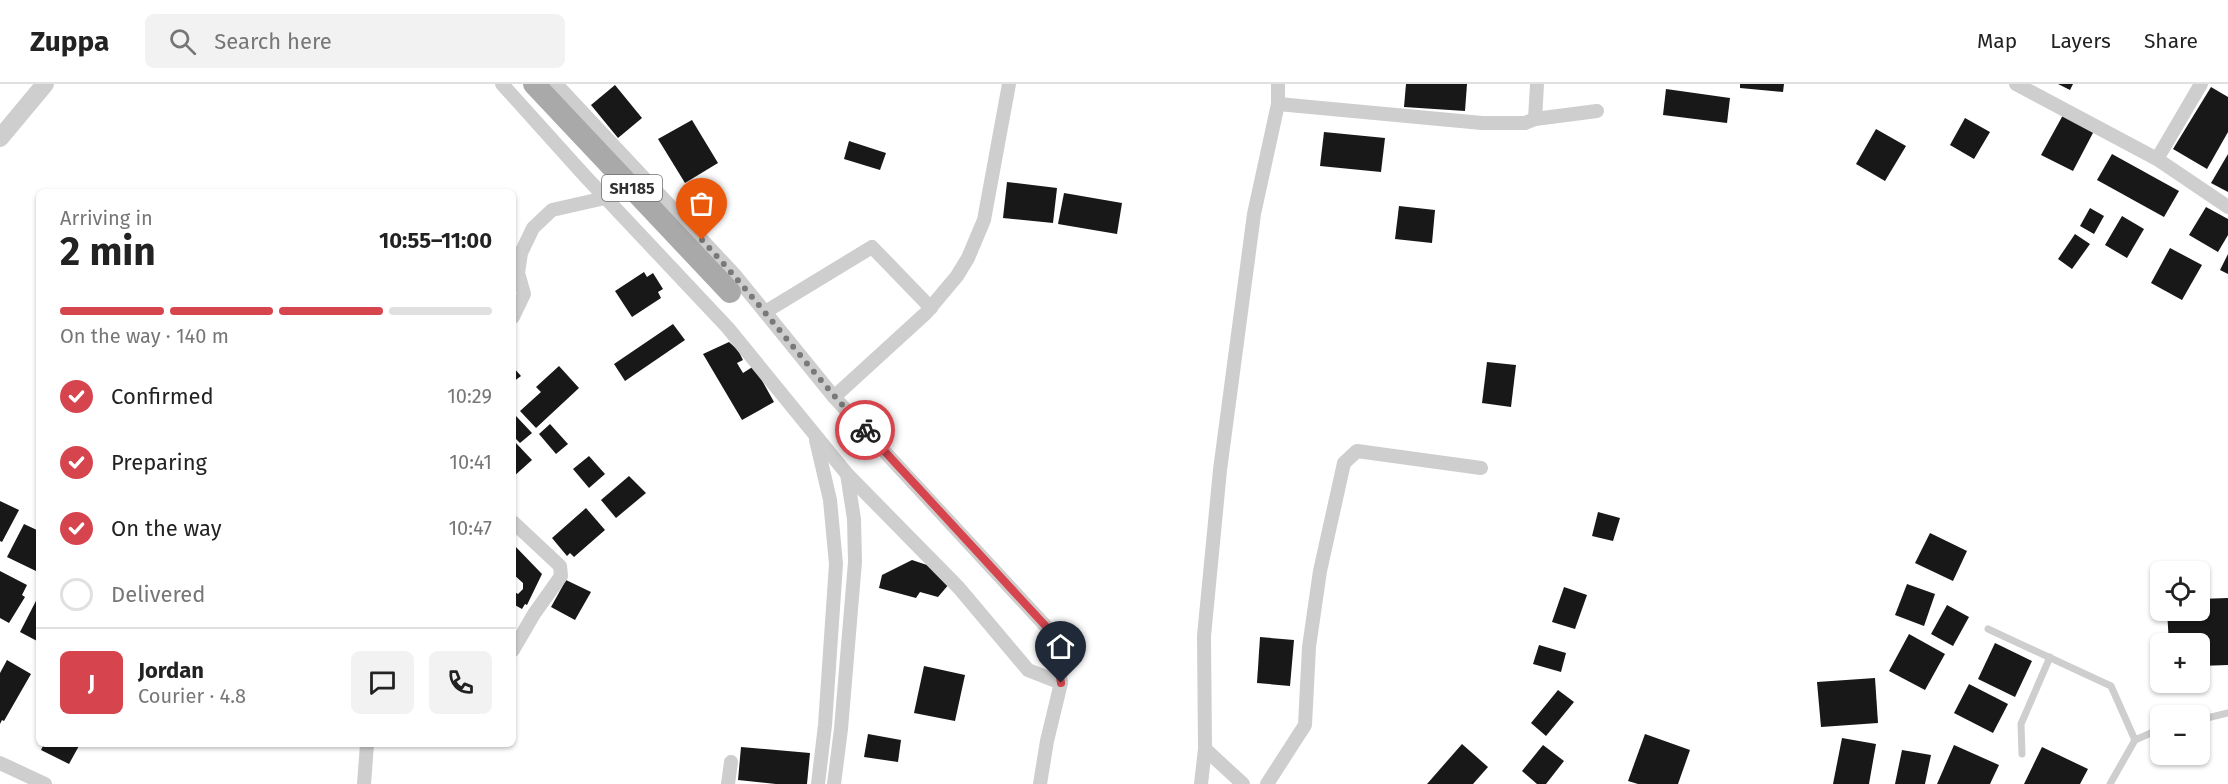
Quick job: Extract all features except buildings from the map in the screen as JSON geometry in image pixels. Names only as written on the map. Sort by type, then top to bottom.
[{"type":"main road","name":"SH185","points":[[534,84],[730,292]]},
{"type":"street","points":[[0,138],[45,84]]},
{"type":"street","points":[[502,84],[605,198],[728,328],[846,474],[959,588],[1028,670],[1061,683]]},
{"type":"street","points":[[556,84],[734,274],[834,397],[1053,634],[1061,683],[1047,741],[1040,784]]},
{"type":"street","points":[[834,397],[931,308],[957,276],[979,235],[984,220],[1009,84]]},
{"type":"street","points":[[1201,784],[1205,749],[1203,636],[1220,470],[1254,214],[1278,105],[1278,84]]},
{"type":"street","points":[[1535,119],[1537,84]]},
{"type":"street","points":[[2016,84],[2157,159],[2228,207]]},
{"type":"street","points":[[2157,159],[2201,84]]},
{"type":"street","points":[[1278,105],[1482,123],[1525,123],[1535,119],[1597,111]]},
{"type":"street","points":[[516,311],[524,294],[518,273],[521,253],[532,228],[552,210],[605,198]]},
{"type":"street","points":[[765,312],[872,248],[931,308]]},
{"type":"street","points":[[815,438],[830,500],[836,564],[825,725],[818,784]]},
{"type":"street","points":[[1267,784],[1305,725],[1310,647],[1320,571],[1344,463],[1358,451],[1481,468]]},
{"type":"street","points":[[834,784],[855,562],[854,519],[846,474]]},
{"type":"street","points":[[516,525],[560,566],[561,576],[534,614],[516,645]]},
{"type":"street","points":[[364,784],[367,747]]},
{"type":"street","points":[[1205,749],[1243,784]]},
{"type":"street","points":[[728,784],[731,762]]},
{"type":"street","points":[[0,763],[45,784]]},
{"type":"lane","points":[[1988,629],[2111,686],[2135,740]]},
{"type":"lane","points":[[2022,754],[2021,724],[2050,657]]},
{"type":"lane","points":[[2210,717],[2228,713]]},
{"type":"lane","points":[[2110,784],[2135,740],[2150,733]]},
{"type":"way so far","points":[[702,240],[734,274],[834,397],[865,430]]},
{"type":"route","points":[[865,430],[1053,634],[1061,683]]}]
